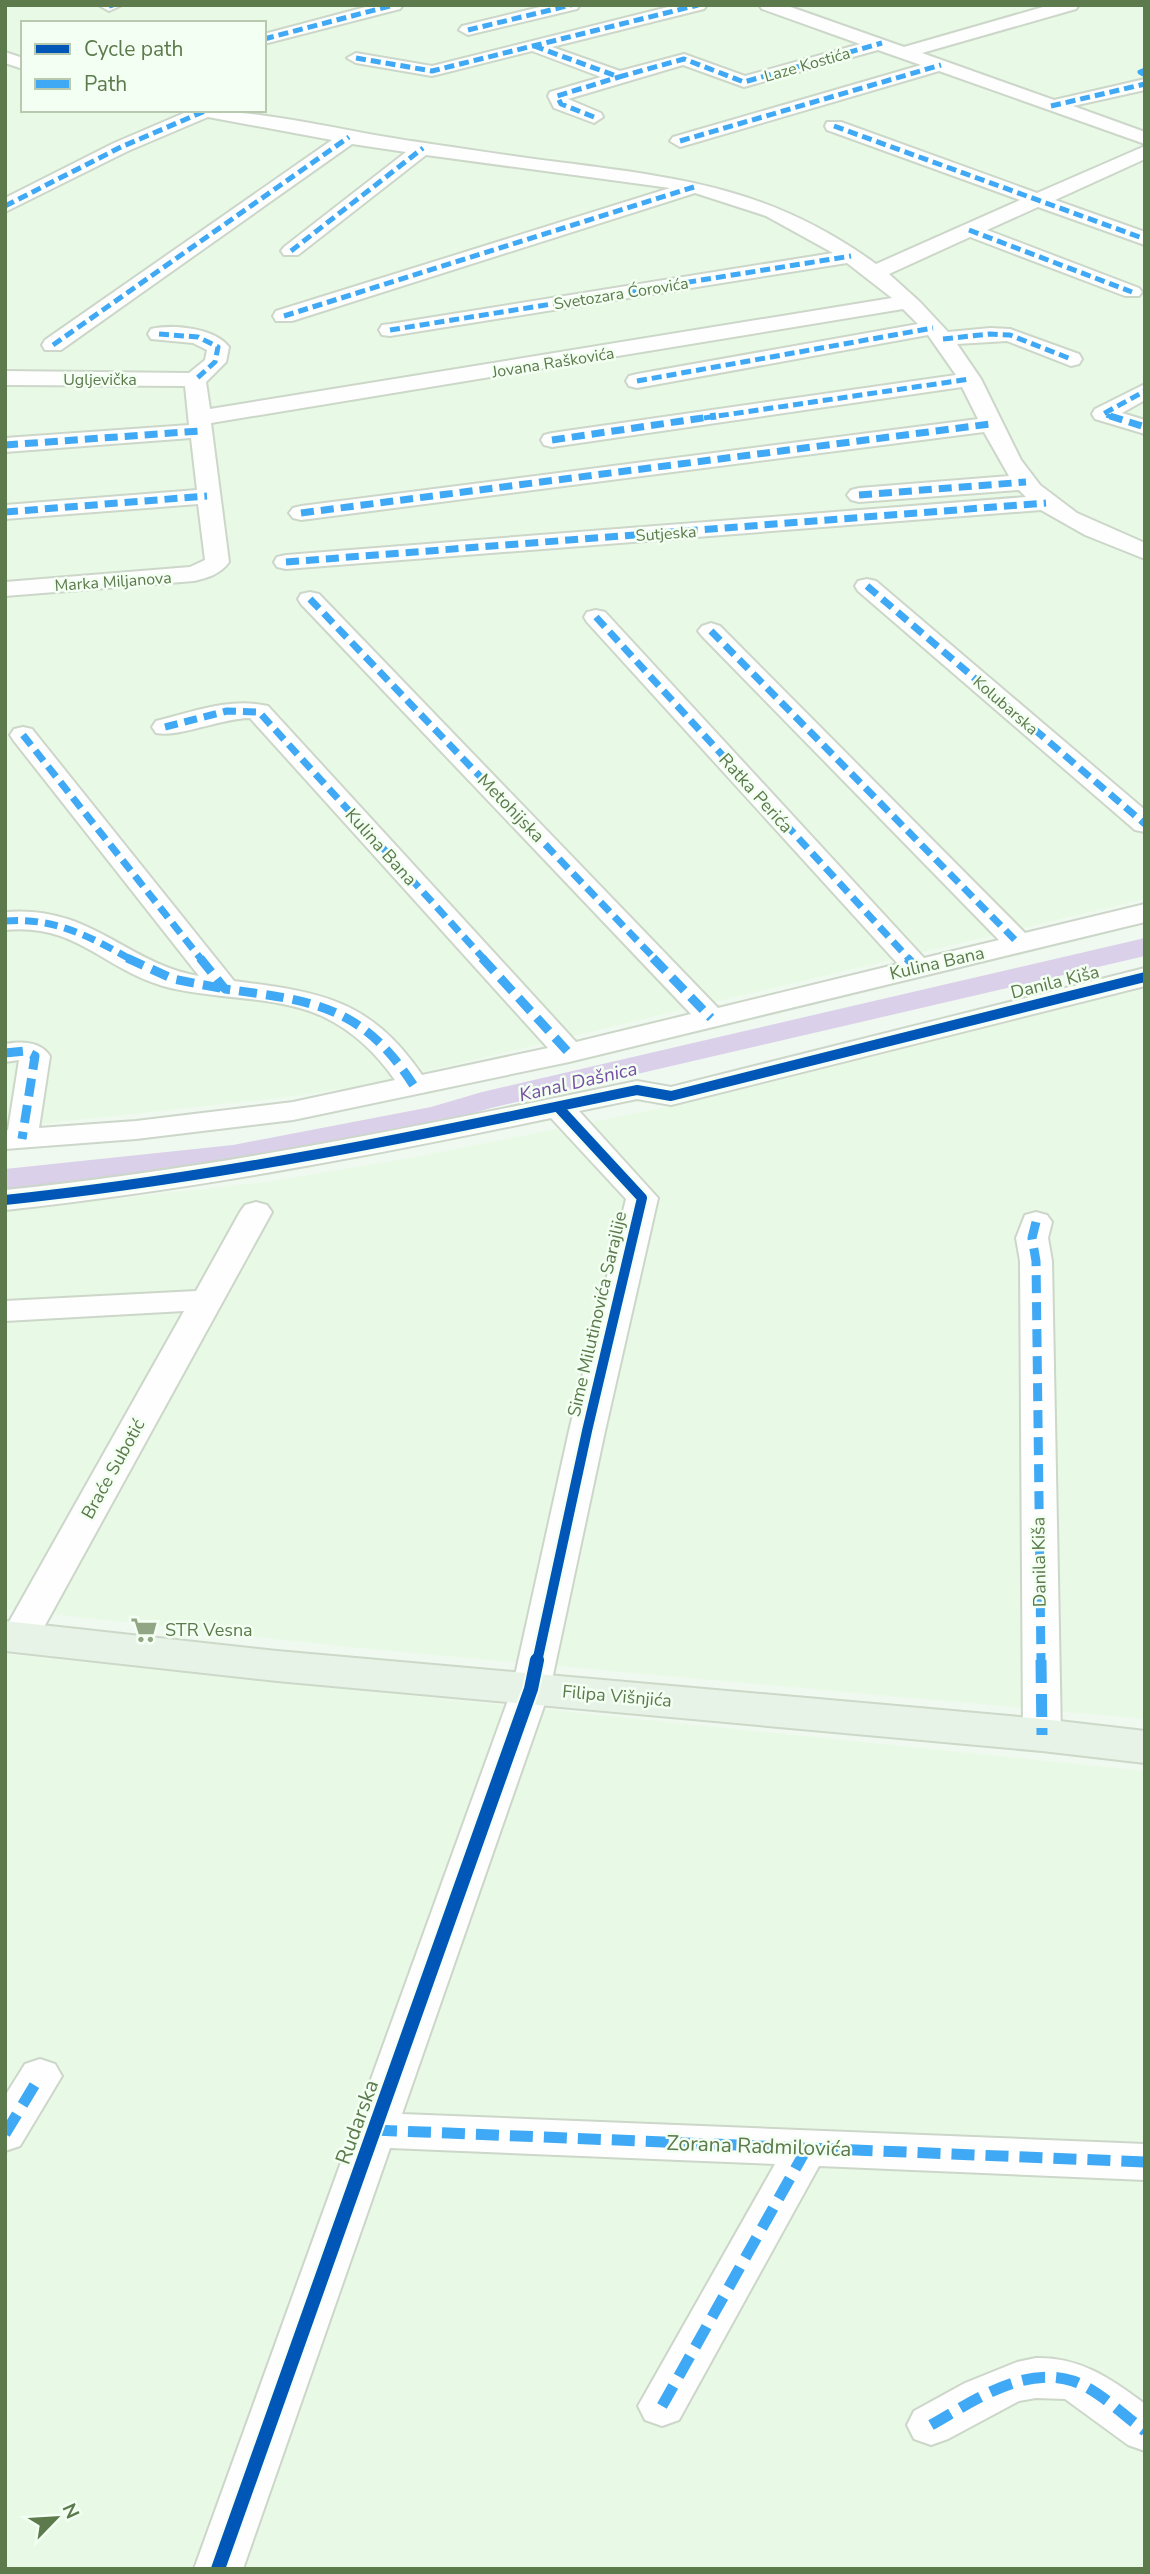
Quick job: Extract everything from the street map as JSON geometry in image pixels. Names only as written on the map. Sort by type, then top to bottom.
[{"type":"main road","name":"Filipa Višnjića","points":[[12,1637],[277,1666],[1042,1734],[1145,1747]]},
{"type":"street","points":[[266,38],[394,5]]},
{"type":"street","points":[[468,30],[571,5]]},
{"type":"street","points":[[356,58],[432,71],[698,5]]},
{"type":"street","name":"Laze Kostića","points":[[768,5],[1145,138]]},
{"type":"street","points":[[907,52],[1070,5]]},
{"type":"street","name":"Laze Kostića","points":[[594,117],[561,104],[557,96],[684,59],[744,82],[881,43]]},
{"type":"street","points":[[534,46],[619,77]]},
{"type":"street","points":[[680,141],[941,65]]},
{"type":"street","points":[[1051,106],[1145,84]]},
{"type":"street","points":[[5,206],[121,147],[200,112]]},
{"type":"street","points":[[215,112],[349,137],[566,170],[660,180],[755,204],[792,218],[874,273],[938,334],[970,379],[990,424],[1026,482],[1046,503],[1145,552]]},
{"type":"street","points":[[834,126],[1145,239]]},
{"type":"street","points":[[53,345],[349,137]]},
{"type":"street","points":[[290,251],[423,148]]},
{"type":"street","points":[[874,273],[1145,152]]},
{"type":"street","points":[[284,316],[694,187]]},
{"type":"street","points":[[969,230],[1132,292]]},
{"type":"street","name":"Svetozara Ćorovića","points":[[390,330],[851,256]]},
{"type":"street","name":"Jovana Raškovića","points":[[5,444],[199,424],[907,302]]},
{"type":"street","points":[[5,512],[207,496],[195,380],[215,362],[218,347],[198,337],[159,334]]},
{"type":"street","points":[[637,381],[938,334],[1010,335],[1071,359]]},
{"type":"street","name":"Ugljevička","points":[[5,379],[195,380]]},
{"type":"street","points":[[551,440],[970,379]]},
{"type":"street","points":[[1145,391],[1102,414],[1145,427]]},
{"type":"street","points":[[301,513],[990,424]]},
{"type":"street","points":[[859,495],[1026,482]]},
{"type":"street","name":"Marka Miljanova","points":[[5,589],[194,574],[211,567],[217,562],[207,496]]},
{"type":"street","name":"Sutjeska","points":[[286,562],[1046,503]]},
{"type":"street","name":"Kolubarska","points":[[867,586],[1145,824]]},
{"type":"street","name":"Metohijska","points":[[310,599],[712,1018]]},
{"type":"street","name":"Ratka Perića","points":[[596,617],[917,968]]},
{"type":"street","name":"Kulina Bana","points":[[711,631],[1019,944]]},
{"type":"street","name":"Kulina Bana","points":[[165,727],[239,710],[252,709],[259,712],[569,1053]]},
{"type":"street","points":[[23,735],[225,989]]},
{"type":"street","name":"Kulina Bana","points":[[14,1139],[136,1130],[293,1111],[569,1053],[1145,913]]},
{"type":"street","points":[[5,921],[25,917],[54,921],[158,975],[333,1009],[382,1045],[402,1065],[414,1086]]},
{"type":"street","name":"Danila Kiša","points":[[973,1020],[1145,977]]},
{"type":"street","points":[[5,1200],[81,1193],[290,1161],[637,1090],[671,1096],[973,1020]]},
{"type":"street","points":[[5,1053],[22,1051],[31,1052],[35,1056],[14,1139]]},
{"type":"street","name":"Sime Milutinovića Sarajlije","points":[[531,1689],[587,1431],[642,1198],[558,1107]]},
{"type":"street","name":"Braće Subotić","points":[[12,1637],[256,1212]]},
{"type":"street","name":"Danila Kiša","points":[[1036,1222],[1032,1238],[1036,1261],[1042,1734]]},
{"type":"street","points":[[5,1311],[207,1300]]},
{"type":"street","name":"Rudarska","points":[[218,2569],[531,1689]]},
{"type":"street","points":[[5,2134],[40,2076]]},
{"type":"street","name":"Zorana Radmilovića","points":[[374,2130],[1145,2162]]},
{"type":"street","points":[[662,2406],[807,2148]]},
{"type":"street","points":[[931,2425],[998,2390],[1035,2376],[1074,2381],[1145,2431]]},
{"type":"shaded area","points":[[5,5],[1145,5],[1145,899],[436,1069],[297,1096],[5,1128]]},
{"type":"shaded area","points":[[1145,987],[1145,1719],[358,1648],[5,1609],[5,1211],[266,1182],[416,1157],[677,1105]]},
{"type":"shaded area","points":[[5,1654],[1145,1771],[1145,2569],[5,2569]]},
{"type":"waterway","name":"Kanal Dašnica","points":[[5,1179],[233,1154],[436,1115],[482,1101],[1145,947]]},
{"type":"marked path","points":[[109,6],[113,5]]},
{"type":"marked path","points":[[266,38],[394,5]]},
{"type":"marked path","points":[[468,30],[571,5]]},
{"type":"marked path","points":[[356,58],[432,71],[698,5]]},
{"type":"marked path","points":[[534,46],[619,77],[684,59],[744,82],[882,43]]},
{"type":"marked path","points":[[680,141],[941,65]]},
{"type":"marked path","points":[[1145,70],[1140,72],[1145,75]]},
{"type":"marked path","points":[[594,117],[561,104],[557,96],[619,77]]},
{"type":"marked path","points":[[1051,106],[1145,84]]},
{"type":"marked path","points":[[5,206],[121,147],[203,112]]},
{"type":"marked path","points":[[834,126],[1145,239]]},
{"type":"marked path","points":[[53,345],[349,137]]},
{"type":"marked path","points":[[291,251],[423,148]]},
{"type":"marked path","points":[[284,316],[694,187]]},
{"type":"marked path","points":[[969,230],[1132,292]]},
{"type":"marked path","points":[[390,330],[851,256]]},
{"type":"marked path","points":[[637,381],[933,328]]},
{"type":"marked path","points":[[159,334],[198,337],[218,347],[215,362],[195,380]]},
{"type":"marked path","points":[[943,339],[990,334],[1010,335],[1071,359]]},
{"type":"marked path","points":[[552,440],[970,379]]},
{"type":"marked path","points":[[1145,391],[1103,414],[1145,427]]},
{"type":"marked path","points":[[301,513],[990,424]]},
{"type":"marked path","points":[[5,445],[200,431]]},
{"type":"marked path","points":[[859,495],[1026,482]]},
{"type":"marked path","points":[[5,512],[207,496]]},
{"type":"marked path","points":[[286,562],[1046,503]]},
{"type":"marked path","points":[[867,586],[1145,824]]},
{"type":"marked path","points":[[310,599],[711,1018]]},
{"type":"marked path","points":[[596,617],[917,968]]},
{"type":"marked path","points":[[711,631],[1019,944]]},
{"type":"marked path","points":[[165,727],[227,711],[259,712],[569,1053]]},
{"type":"marked path","points":[[23,735],[225,989],[307,1001],[344,1015],[379,1042],[414,1086]]},
{"type":"marked path","points":[[5,921],[26,919],[66,927],[164,976],[225,989]]},
{"type":"marked path","points":[[5,1053],[25,1051],[35,1056],[22,1139]]},
{"type":"marked path","points":[[1036,1222],[1032,1238],[1036,1261],[1042,1735]]},
{"type":"marked path","points":[[5,2134],[40,2076]]},
{"type":"marked path","points":[[374,2130],[1145,2162]]},
{"type":"marked path","points":[[662,2406],[807,2148]]},
{"type":"marked path","points":[[931,2425],[999,2389],[1017,2382],[1054,2377],[1080,2384],[1145,2431]]},
{"type":"cycle path","points":[[5,1200],[85,1192],[243,1168],[401,1139],[637,1090],[671,1096],[1145,977]]},
{"type":"cycle path","points":[[218,2569],[531,1689],[587,1431],[642,1198],[558,1107]]},
{"type":"place","name":"STR Vesna","points":[[144,1630]]}]
